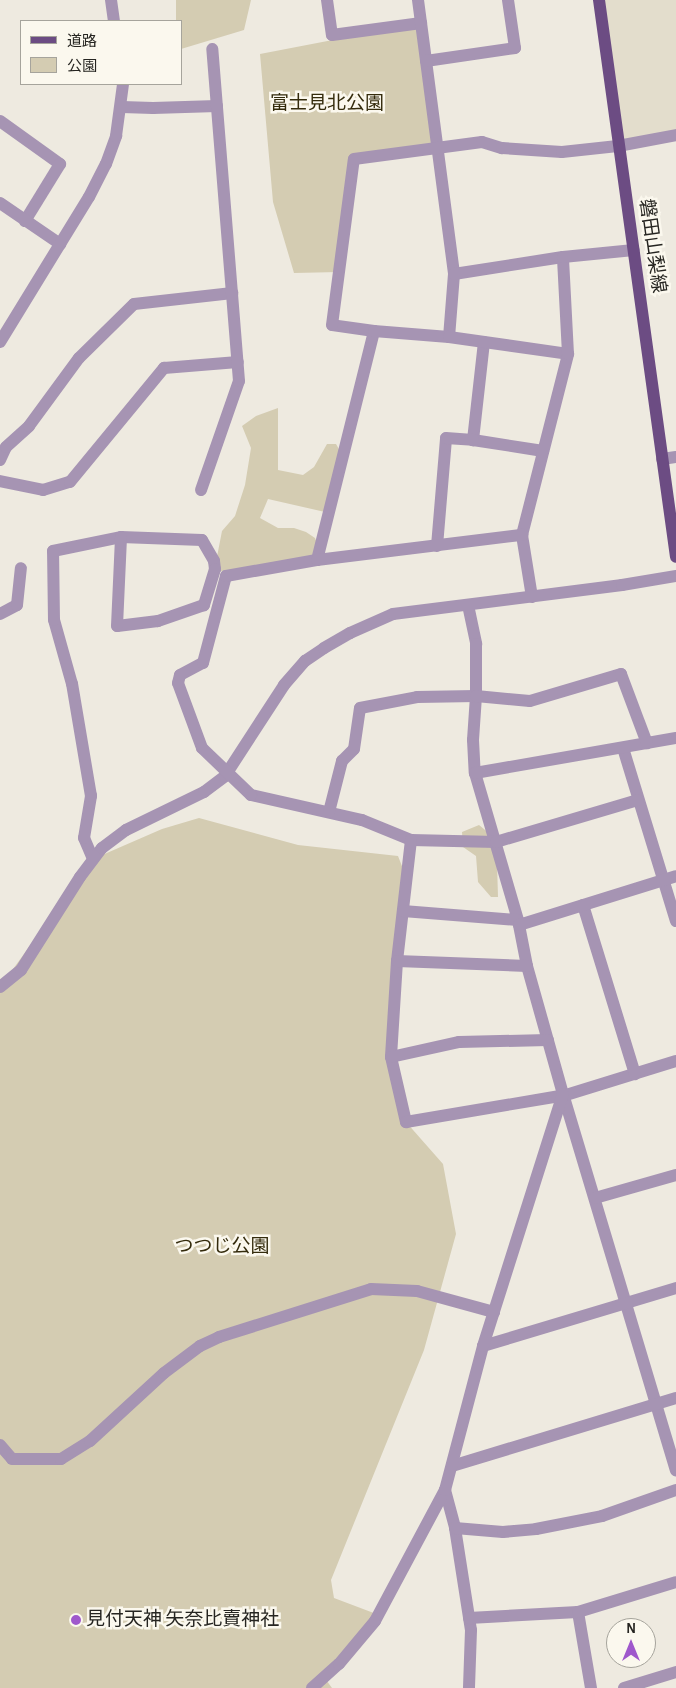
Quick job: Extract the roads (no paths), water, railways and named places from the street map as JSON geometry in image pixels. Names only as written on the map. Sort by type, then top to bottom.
[{"type":"main road","name":"磐田山梨線","points":[[599,0],[676,557]]},
{"type":"street","points":[[111,0],[114,20]]},
{"type":"street","points":[[327,0],[332,35],[421,23]]},
{"type":"street","points":[[418,0],[454,274],[449,337]]},
{"type":"street","points":[[426,61],[515,48],[508,0]]},
{"type":"street","points":[[202,490],[238,381],[212,49]]},
{"type":"street","points":[[0,342],[106,164],[116,136],[122,107],[123,85]]},
{"type":"street","points":[[122,107],[217,106]]},
{"type":"street","points":[[0,121],[60,164],[26,220]]},
{"type":"street","points":[[568,354],[449,337],[374,331],[332,325],[354,159],[482,142],[502,148],[562,152],[618,146],[676,135]]},
{"type":"street","points":[[0,203],[60,244]]},
{"type":"street","points":[[454,274],[563,257],[634,250]]},
{"type":"street","points":[[532,597],[522,535],[568,354],[563,257]]},
{"type":"street","points":[[0,460],[6,447],[29,426],[79,358],[134,304],[232,293]]},
{"type":"street","points":[[317,560],[374,331]]},
{"type":"street","points":[[473,440],[484,342]]},
{"type":"street","points":[[0,481],[43,490],[70,482],[164,368],[238,362]]},
{"type":"street","points":[[437,546],[446,438],[473,440],[543,451]]},
{"type":"street","points":[[662,459],[676,457]]},
{"type":"street","points":[[522,535],[317,560],[226,576],[203,663],[180,674],[178,683],[202,748],[251,796],[362,820],[411,840],[496,842],[638,800]]},
{"type":"street","points":[[93,860],[84,838],[91,796],[72,684],[54,620],[53,551],[121,537],[202,540],[214,561],[215,569],[204,605],[158,622],[117,626],[121,537]]},
{"type":"street","points":[[0,614],[17,605],[20,568]]},
{"type":"street","points":[[0,987],[20,970],[102,848],[126,830],[204,792],[225,776],[284,685],[305,661],[324,648],[350,633],[393,614],[532,597],[676,576]]},
{"type":"street","points":[[468,605],[476,644],[476,696],[473,740],[475,774],[496,842],[518,922],[527,966],[563,1094],[628,1304],[676,1470]]},
{"type":"street","points":[[329,812],[342,761],[354,749],[360,708],[417,698],[476,696],[530,701],[621,674],[647,743]]},
{"type":"street","points":[[475,774],[676,738]]},
{"type":"street","points":[[623,748],[676,921]]},
{"type":"street","points":[[411,840],[397,961],[391,1057],[406,1122],[563,1094],[676,1061]]},
{"type":"street","points":[[403,911],[518,922],[583,905],[676,876]]},
{"type":"street","points":[[583,905],[635,1074]]},
{"type":"street","points":[[397,961],[527,966]]},
{"type":"street","points":[[391,1057],[459,1042],[548,1040]]},
{"type":"street","points":[[312,1688],[339,1664],[375,1621],[446,1490],[482,1346],[563,1094]]},
{"type":"street","points":[[595,1198],[676,1175]]},
{"type":"street","points":[[482,1346],[628,1304],[676,1288]]},
{"type":"street","points":[[0,1446],[12,1459],[61,1459],[90,1441],[164,1372],[200,1346],[219,1337],[371,1289],[417,1290],[494,1312]]},
{"type":"street","points":[[452,1466],[676,1398]]},
{"type":"street","points":[[446,1490],[469,1618],[469,1688]]},
{"type":"street","points":[[454,1528],[503,1532],[536,1528],[602,1516],[676,1490]]},
{"type":"street","points":[[469,1618],[578,1612],[676,1582]]},
{"type":"street","points":[[578,1612],[591,1688]]},
{"type":"street","points":[[624,1688],[676,1672]]},
{"type":"place","name":"見付天神 矢奈比賣神社","points":[[76,1620]]},
{"type":"park label","name":"富士見北公園","points":[[327,104]]},
{"type":"park label","name":"つつじ公園","points":[[222,1247]]}]
